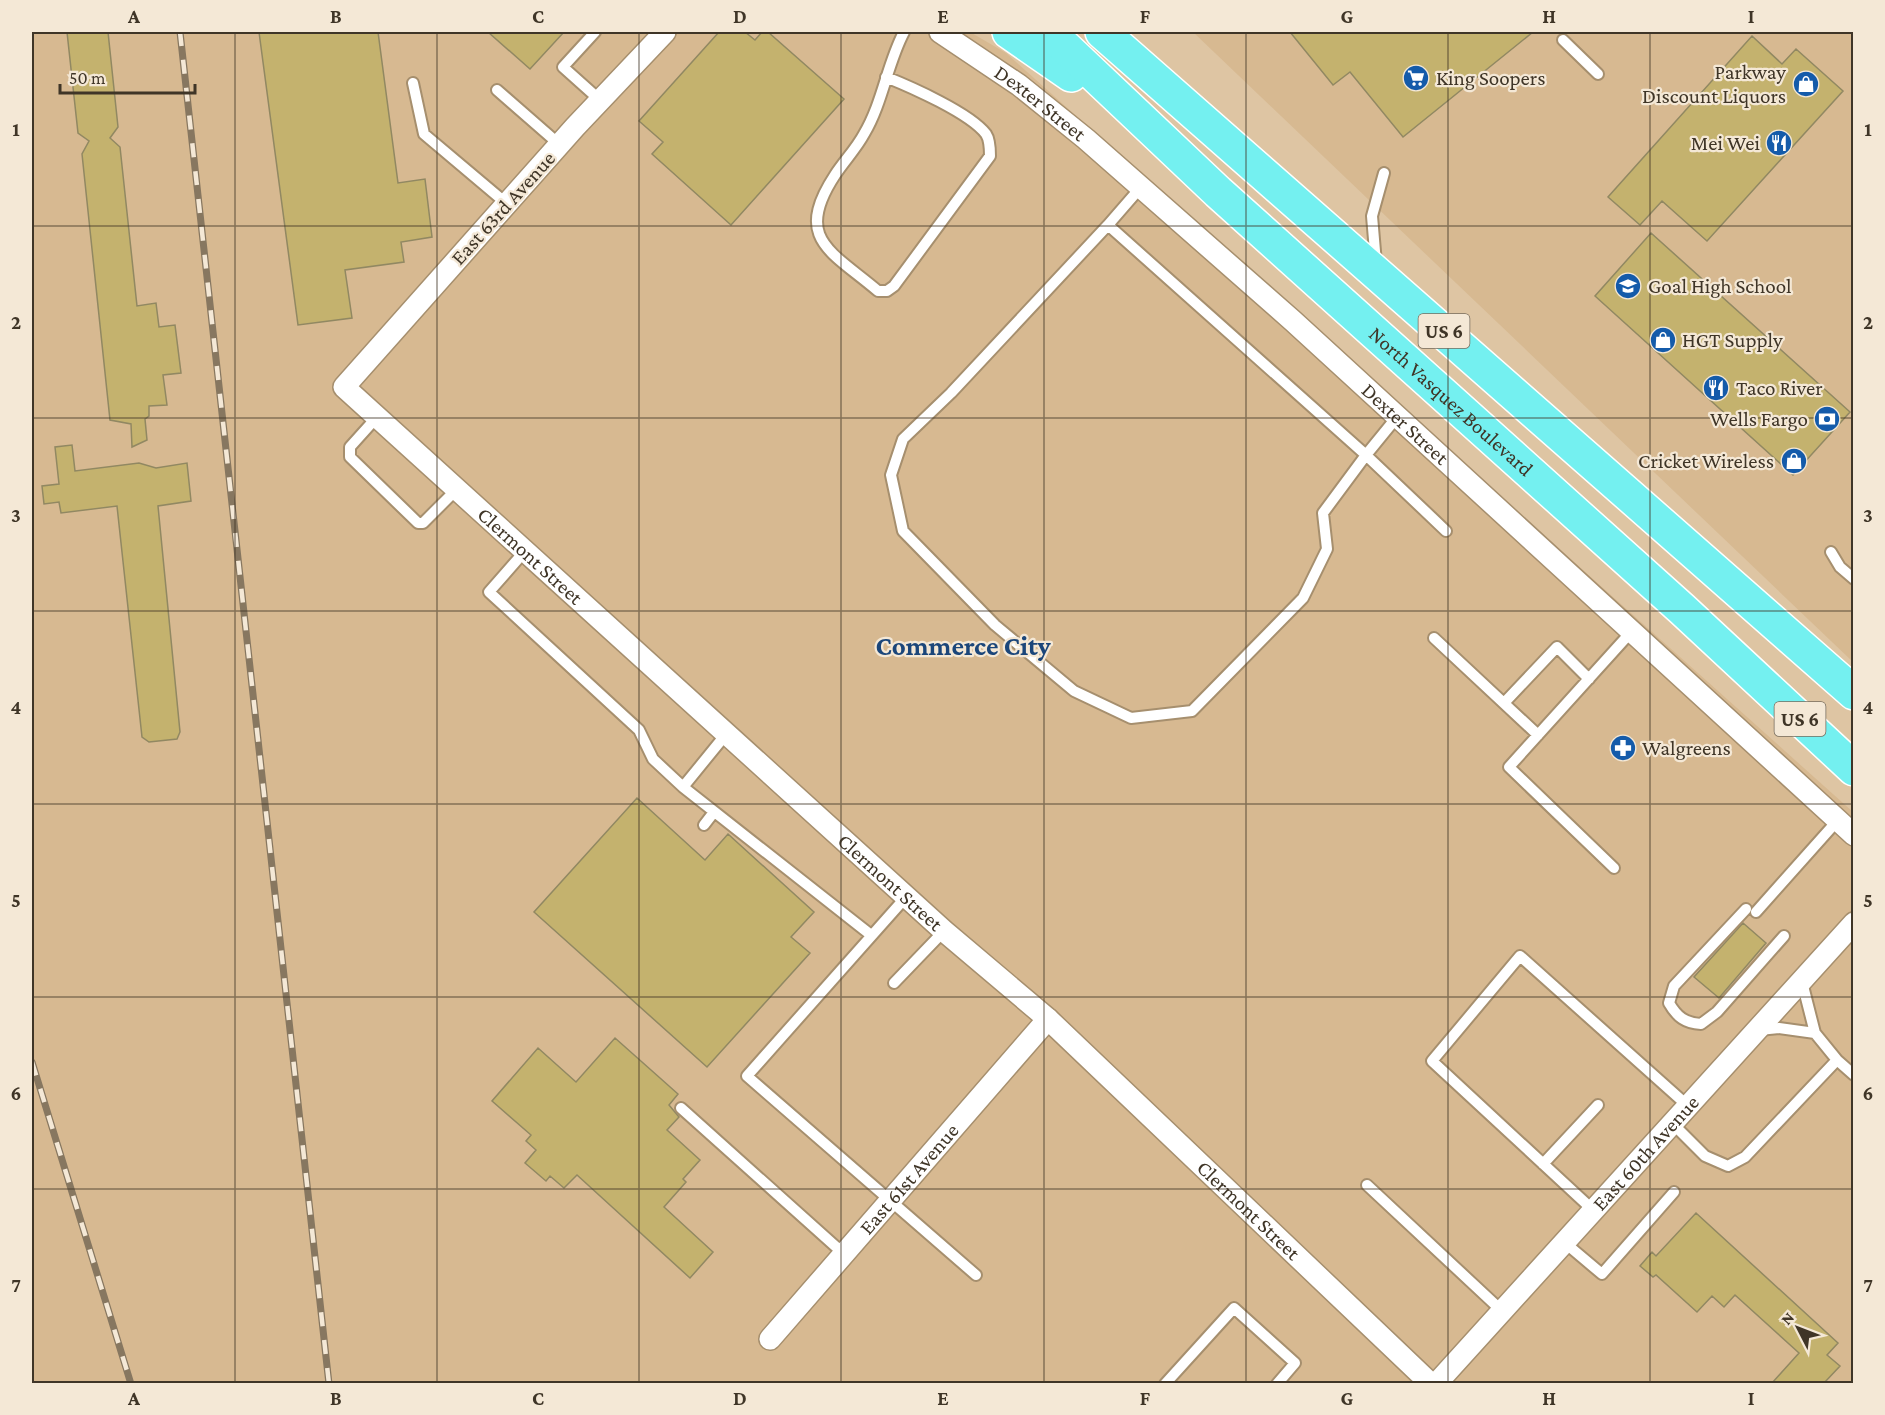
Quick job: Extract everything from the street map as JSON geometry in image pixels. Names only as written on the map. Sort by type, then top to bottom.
[{"type":"highway","points":[[1009,32],[1092,91],[1218,192]]},
{"type":"highway","name":"North Vasquez Boulevard","points":[[1049,32],[1218,192],[1690,616],[1854,769]]},
{"type":"highway","name":"US 6","points":[[1102,32],[1854,693]]},
{"type":"highway","points":[[1786,631],[1854,674]]},
{"type":"street","name":"East 63rd Avenue","points":[[344,387],[560,145],[665,32]]},
{"type":"street","name":"Dexter Street","points":[[940,32],[1019,85],[1141,187],[1398,417],[1854,835]]},
{"type":"street","name":"Clermont Street","points":[[344,387],[906,897],[1048,1019],[1431,1383]]},
{"type":"street","name":"East 60th Avenue","points":[[1436,1383],[1854,923]]},
{"type":"street","name":"East 61st Avenue","points":[[770,1339],[1048,1019]]},
{"type":"lane","points":[[595,32],[563,67],[601,101]]},
{"type":"lane","points":[[886,77],[933,99],[979,127],[987,136],[990,156],[894,286],[886,291],[878,291],[829,249],[819,236],[815,218],[819,201],[864,135],[880,101],[886,77],[904,32]]},
{"type":"lane","points":[[1563,40],[1598,74]]},
{"type":"lane","points":[[413,83],[424,134],[507,204]]},
{"type":"lane","points":[[497,90],[560,145]]},
{"type":"lane","points":[[1377,272],[1372,216],[1384,173]]},
{"type":"lane","points":[[1141,187],[951,393],[903,438],[891,476],[903,531],[995,625],[1074,691],[1131,718],[1191,711],[1304,598],[1327,549],[1323,513],[1366,455],[1398,417]]},
{"type":"lane","points":[[1108,225],[1366,455],[1446,531]]},
{"type":"lane","points":[[377,417],[350,447],[350,457],[418,523],[423,523],[457,489]]},
{"type":"lane","points":[[525,551],[489,592],[639,730],[654,759],[683,787],[871,936]]},
{"type":"lane","points":[[1832,552],[1840,567],[1854,579]]},
{"type":"lane","points":[[1614,868],[1509,767],[1632,631]]},
{"type":"lane","points":[[1434,638],[1539,735]]},
{"type":"lane","points":[[1504,703],[1557,647],[1589,679]]},
{"type":"lane","points":[[683,787],[727,733]]},
{"type":"lane","points":[[704,825],[714,812]]},
{"type":"lane","points":[[1784,936],[1717,1012],[1701,1024],[1689,1023],[1676,1015],[1669,1003],[1674,986],[1838,820]]},
{"type":"lane","points":[[906,897],[747,1076],[976,1275]]},
{"type":"lane","points":[[894,983],[944,931]]},
{"type":"lane","points":[[1593,1210],[1432,1061],[1520,956],[1688,1106]]},
{"type":"lane","points":[[1802,980],[1815,1034],[1837,1060],[1854,1074]]},
{"type":"lane","points":[[1755,1031],[1779,1028],[1815,1034]]},
{"type":"lane","points":[[1672,1123],[1705,1156],[1728,1166],[1745,1157],[1837,1060]]},
{"type":"lane","points":[[1543,1164],[1598,1105]]},
{"type":"lane","points":[[681,1108],[844,1254]]},
{"type":"lane","points":[[1368,1185],[1502,1311]]},
{"type":"lane","points":[[1564,1242],[1602,1274],[1674,1192]]},
{"type":"lane","points":[[1165,1383],[1233,1308],[1295,1363],[1277,1383]]},
{"type":"shaded area","points":[[32,32],[970,32],[1006,53],[1853,812],[1853,1383],[32,1383]]},
{"type":"shaded area","points":[[1193,32],[1853,32],[1853,662]]},
{"type":"building","points":[[67,32],[108,32],[118,127],[110,138],[120,147],[137,306],[156,303],[159,327],[175,325],[181,373],[163,375],[167,405],[149,406],[149,416],[145,419],[147,440],[132,447],[131,424],[110,420],[82,154],[89,141],[78,133]]},
{"type":"building","points":[[259,32],[378,32],[398,183],[425,179],[432,237],[401,242],[404,262],[345,270],[352,318],[298,325]]},
{"type":"building","points":[[488,32],[564,32],[530,69]]},
{"type":"building","points":[[719,32],[745,32],[755,40],[762,32],[768,32],[844,99],[731,225],[652,154],[663,142],[639,121]]},
{"type":"building","name":"King Soopers","points":[[1290,32],[1533,32],[1403,137],[1350,72],[1333,85]]},
{"type":"building","points":[[1752,36],[1782,64],[1796,49],[1843,91],[1707,241],[1662,201],[1640,225],[1608,197]]},
{"type":"building","points":[[1651,233],[1850,412],[1793,475],[1595,296]]},
{"type":"building","points":[[72,445],[75,471],[139,463],[156,468],[187,463],[191,501],[158,506],[180,732],[177,739],[149,742],[142,737],[117,506],[61,513],[59,502],[44,504],[42,486],[59,484],[55,447]]},
{"type":"building","points":[[637,798],[705,860],[728,834],[814,912],[791,937],[810,953],[707,1067],[534,912]]},
{"type":"building","points":[[1743,923],[1766,943],[1719,998],[1694,977]]},
{"type":"building","points":[[615,1038],[678,1094],[669,1105],[679,1117],[667,1130],[700,1160],[683,1179],[686,1182],[664,1207],[713,1252],[690,1278],[577,1175],[564,1188],[550,1176],[546,1181],[525,1163],[536,1150],[526,1141],[531,1135],[492,1101],[538,1048],[576,1082]]},
{"type":"building","points":[[1696,1213],[1838,1343],[1827,1355],[1840,1366],[1824,1383],[1772,1383],[1799,1353],[1735,1295],[1724,1307],[1712,1296],[1697,1312],[1656,1275],[1653,1277],[1640,1266],[1652,1252],[1656,1256]]},
{"type":"railway","points":[[180,32],[329,1384]]},
{"type":"railway","points":[[32,1062],[131,1384]]},
{"type":"place","name":"King Soopers","points":[[1416,78]]},
{"type":"place","name":"Parkway Discount Liquors","points":[[1806,84]]},
{"type":"place","name":"Mei Wei","points":[[1779,143]]},
{"type":"place","name":"Goal High School","points":[[1628,286]]},
{"type":"place","name":"HGT Supply","points":[[1663,340]]},
{"type":"place","name":"Taco River","points":[[1716,388]]},
{"type":"place","name":"Wells Fargo","points":[[1827,419]]},
{"type":"place","name":"Cricket Wireless","points":[[1794,461]]},
{"type":"place","name":"Walgreens","points":[[1623,748]]},
{"type":"district","name":"Commerce City","points":[[963,646]]}]
